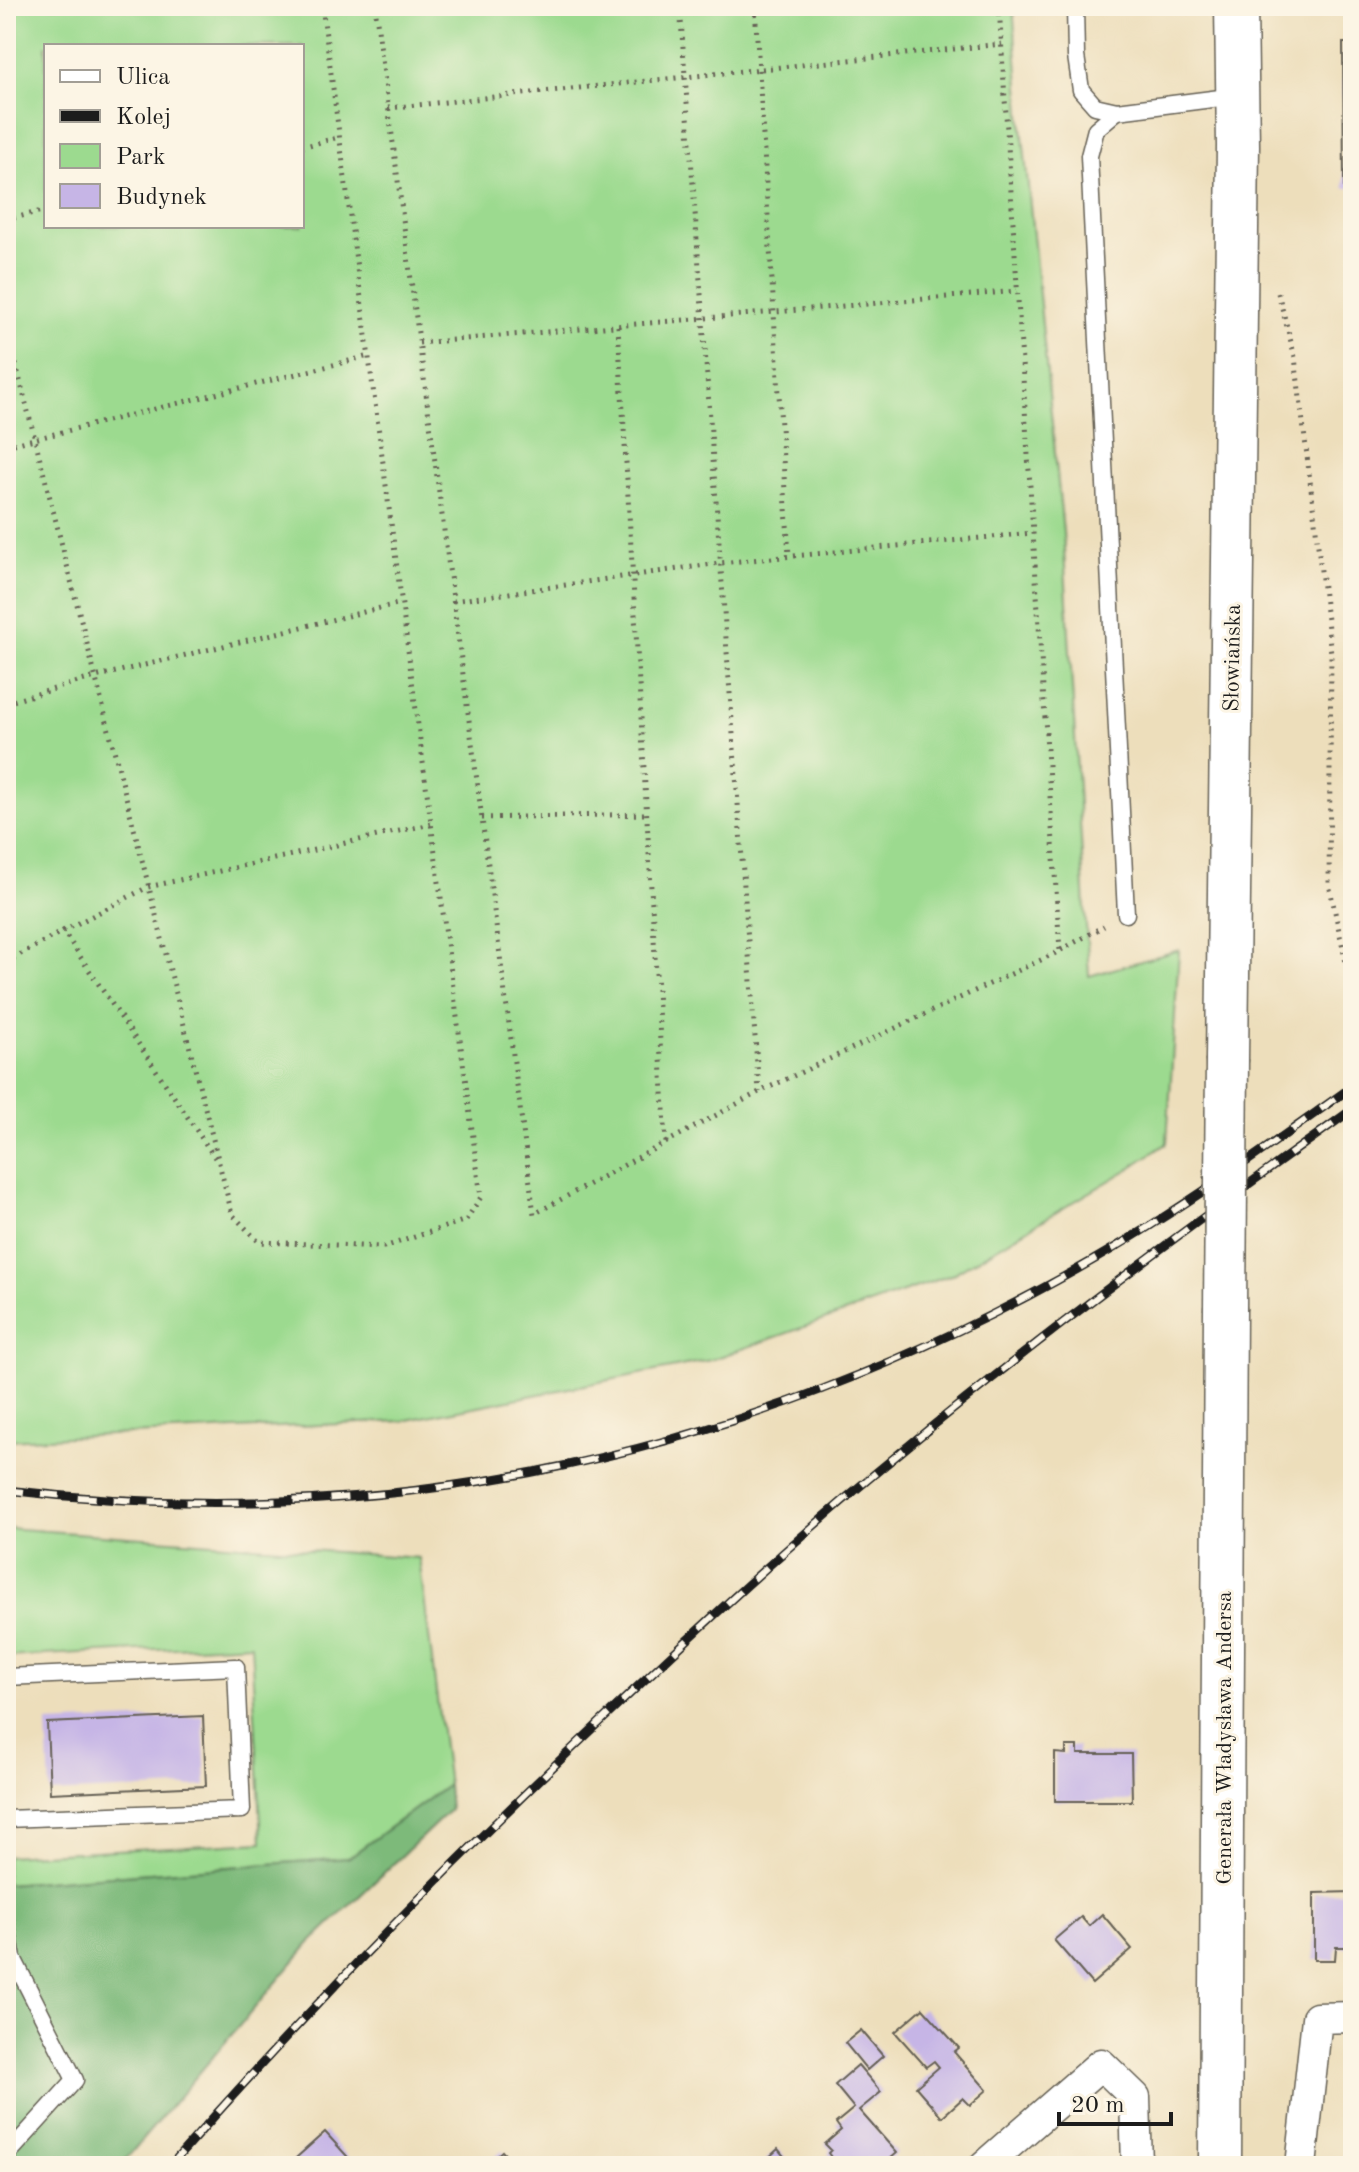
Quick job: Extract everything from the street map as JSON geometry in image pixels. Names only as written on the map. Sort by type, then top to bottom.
[{"type":"street","name":"Słowiańska","points":[[1225,1310],[1236,6]]},
{"type":"street","name":"Generała Władysława Andersa","points":[[1220,2166],[1225,1310]]},
{"type":"street","points":[[1301,2166],[1317,2018],[1353,2017]]},
{"type":"street","points":[[984,2166],[1101,2064],[1135,2097],[1137,2166]]},
{"type":"lane","points":[[1075,6],[1076,56],[1081,90],[1095,106],[1117,111],[1237,95]]},
{"type":"lane","points":[[1117,111],[1096,129],[1089,156],[1126,914]]},
{"type":"lane","points":[[6,1677],[236,1667],[242,1810],[6,1819]]},
{"type":"lane","points":[[6,1921],[13,1958],[75,2080],[6,2156]]},
{"type":"path","points":[[6,325],[232,1214],[259,1242],[384,1247],[466,1220],[481,1197],[322,6]]},
{"type":"path","points":[[375,6],[534,1214],[759,1092],[1060,951],[1126,914]]},
{"type":"path","points":[[680,6],[759,1092]]},
{"type":"path","points":[[755,6],[789,556]]},
{"type":"path","points":[[999,6],[1060,951]]},
{"type":"path","points":[[388,108],[1002,44]]},
{"type":"path","points":[[304,146],[339,137]]},
{"type":"path","points":[[6,220],[44,210]]},
{"type":"path","points":[[1276,286],[1295,357],[1331,653],[1329,884],[1353,996]]},
{"type":"path","points":[[419,343],[1017,291]]},
{"type":"path","points":[[618,326],[666,1143]]},
{"type":"path","points":[[6,446],[369,356]]},
{"type":"path","points":[[453,601],[720,563],[1033,533]]},
{"type":"path","points":[[6,703],[95,677],[401,603]]},
{"type":"path","points":[[482,818],[646,814]]},
{"type":"path","points":[[6,962],[148,887],[431,824]]},
{"type":"path","points":[[63,931],[217,1162]]},
{"type":"green space","points":[[6,6],[1013,6],[1063,532],[1089,976],[1179,950],[1167,1143],[951,1275],[711,1360],[403,1421],[6,1440]]},
{"type":"green space","points":[[6,1528],[419,1558],[448,1785],[348,1858],[6,1884],[6,1856],[262,1842],[251,1644],[6,1657]]},
{"type":"green space","points":[[448,1785],[450,1810],[309,1944],[120,2166],[6,2166],[6,1884],[348,1858]]},
{"type":"building","points":[[1343,43],[1353,43],[1353,188],[1344,188]]},
{"type":"building","points":[[203,1716],[206,1786],[50,1793],[47,1723]]},
{"type":"building","points":[[1066,1746],[1078,1746],[1078,1754],[1131,1754],[1132,1801],[1055,1801],[1055,1753],[1066,1754]]},
{"type":"building","points":[[1353,1892],[1353,1947],[1336,1947],[1335,1960],[1314,1960],[1314,1893]]},
{"type":"building","points":[[1102,1914],[1132,1949],[1092,1984],[1054,1940],[1081,1917],[1089,1926]]},
{"type":"building","points":[[923,2008],[959,2048],[954,2052],[987,2090],[970,2105],[963,2098],[942,2117],[916,2087],[939,2067],[934,2061],[926,2067],[895,2032]]},
{"type":"building","points":[[861,2030],[883,2056],[867,2070],[845,2043]]},
{"type":"building","points":[[858,2065],[881,2092],[859,2110],[897,2153],[882,2166],[838,2166],[825,2144],[841,2130],[836,2123],[854,2108],[835,2085]]},
{"type":"building","points":[[325,2132],[356,2166],[287,2166]]},
{"type":"building","points":[[778,2149],[792,2166],[771,2166],[766,2160]]},
{"type":"building","points":[[502,2151],[515,2166],[485,2166]]},
{"type":"railway","points":[[6,1490],[144,1501],[281,1501],[415,1490],[548,1469],[678,1437],[806,1395],[932,1343],[1056,1281],[1170,1213],[1353,1086]]},
{"type":"railway","points":[[170,2166],[325,1996],[433,1885],[598,1724],[785,1551],[901,1452],[1068,1319],[1353,1109]]}]
